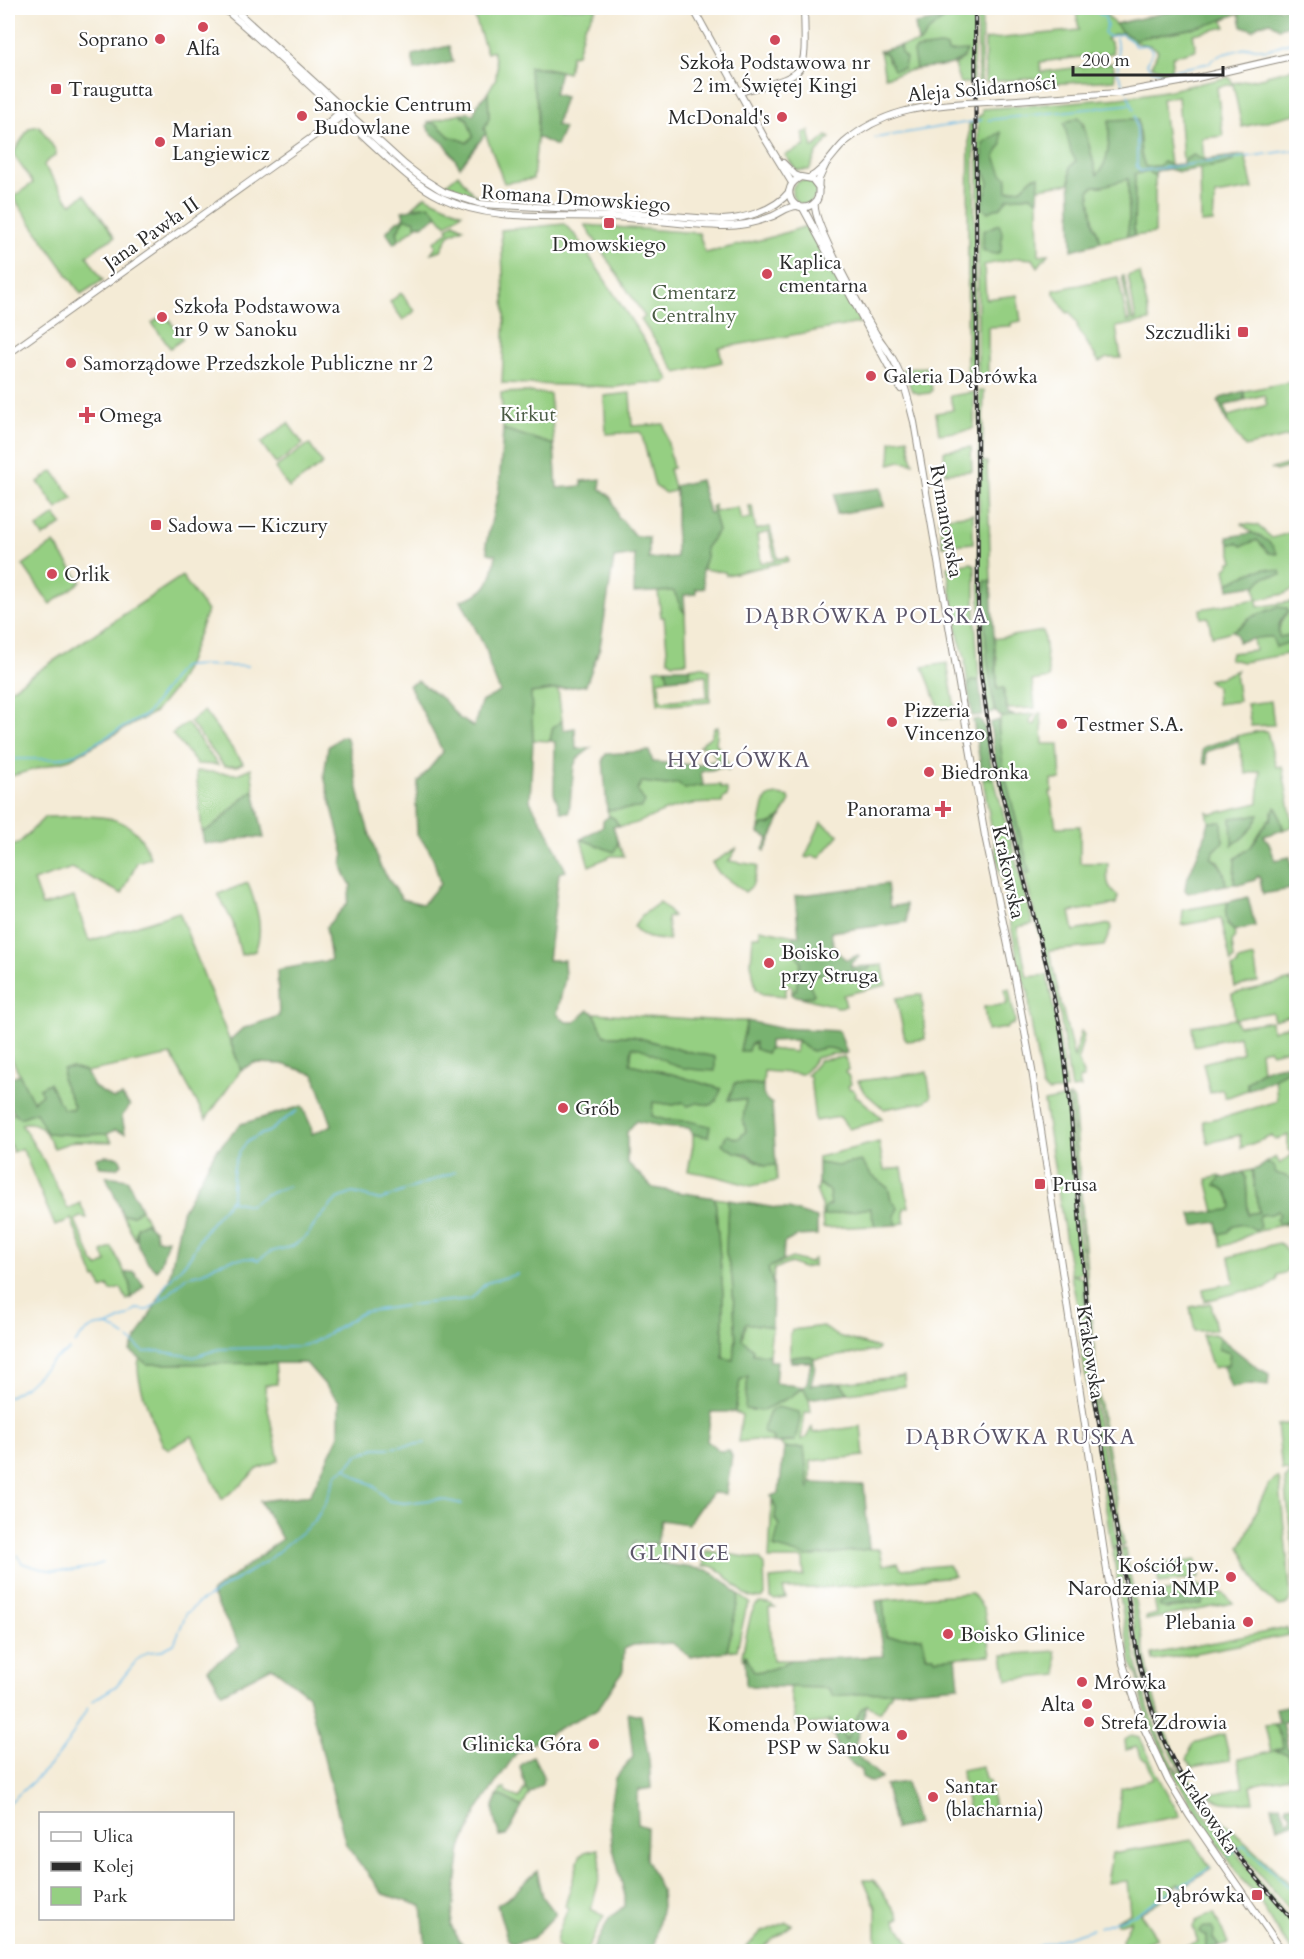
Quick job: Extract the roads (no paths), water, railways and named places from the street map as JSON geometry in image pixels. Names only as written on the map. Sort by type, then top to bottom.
[{"type":"main road","name":"Romana Dmowskiego","points":[[223,8],[342,113],[422,178],[451,195],[481,204],[722,220],[759,212],[776,203],[789,192]]},
{"type":"main road","name":"Romana Dmowskiego","points":[[233,8],[413,180],[442,198],[480,211],[656,219],[731,226],[756,222],[790,207],[800,207]]},
{"type":"main road","points":[[693,8],[792,183]]},
{"type":"main road","points":[[740,92],[788,79],[800,70],[805,51],[804,8]]},
{"type":"main road","name":"Aleja Solidarności","points":[[808,178],[816,174],[844,144],[864,127],[885,117],[916,108],[1118,93],[1211,76],[1296,55]]},
{"type":"main road","name":"Jana Pawła II","points":[[8,354],[312,137],[342,113]]},
{"type":"main road","points":[[777,157],[793,173],[815,182],[819,188],[819,196],[815,203],[800,207],[791,201],[789,192],[792,183],[801,177]]},
{"type":"main road","name":"Aleja Solidarności","points":[[819,188],[820,177],[827,163]]},
{"type":"main road","name":"Rymanowska","points":[[815,203],[815,212],[824,237],[876,334],[895,362],[907,400],[918,446],[964,719]]},
{"type":"main road","name":"Rymanowska","points":[[800,207],[907,400]]},
{"type":"main road","name":"Krakowska","points":[[964,719],[1032,1070],[1124,1664],[1147,1736],[1172,1788],[1283,1952]]},
{"type":"waterway","points":[[1089,8],[1105,17],[1107,26],[1104,32],[1108,37],[1121,34],[1132,41],[1135,46],[1146,45],[1153,50],[1147,64],[1151,69],[1164,75],[1173,70],[1210,63],[1212,59],[1223,54],[1250,47],[1266,50],[1296,40]]},
{"type":"waterway","points":[[1116,38],[1118,73],[1126,90]]},
{"type":"waterway","points":[[1128,95],[1134,110]]},
{"type":"waterway","points":[[988,120],[1132,104]]},
{"type":"waterway","points":[[1135,116],[1137,167],[1140,171],[1296,150]]},
{"type":"waterway","points":[[875,138],[982,120]]},
{"type":"waterway","points":[[8,759],[56,759],[76,754],[147,714],[181,667],[248,666]]},
{"type":"waterway","points":[[160,1299],[164,1287],[185,1263],[211,1222],[232,1198],[233,1171],[243,1147],[297,1111]]},
{"type":"waterway","points":[[107,1326],[130,1315],[136,1309],[148,1310],[186,1277],[202,1273],[217,1264],[234,1259],[258,1260],[270,1252],[293,1246],[307,1236],[337,1199],[353,1193],[380,1200],[455,1172]]},
{"type":"waterway","points":[[230,1201],[250,1205],[265,1195],[289,1186]]},
{"type":"waterway","points":[[129,1339],[144,1352],[158,1351],[194,1357],[219,1349],[296,1347],[312,1343],[363,1312],[471,1299],[486,1283],[518,1274]]},
{"type":"waterway","points":[[75,1344],[93,1327],[102,1325],[125,1336]]},
{"type":"waterway","points":[[8,1397],[25,1387],[55,1359],[70,1350]]},
{"type":"waterway","points":[[92,1701],[116,1686],[137,1660],[148,1652],[160,1651],[174,1644],[186,1614],[198,1603],[265,1562],[314,1522],[326,1502],[336,1474],[357,1456],[375,1448],[425,1443]]},
{"type":"waterway","points":[[346,1468],[373,1485],[389,1501],[404,1503],[440,1499],[462,1504]]},
{"type":"waterway","points":[[18,1555],[22,1563],[33,1567],[63,1571],[83,1569],[103,1563]]},
{"type":"waterway","points":[[8,1804],[55,1759],[88,1708]]},
{"type":"waterway","points":[[1229,1856],[1244,1845],[1291,1889]]},
{"type":"waterway","points":[[1180,1886],[1210,1867]]},
{"type":"waterway","points":[[1099,1927],[1135,1914],[1173,1890]]},
{"type":"waterway","points":[[1020,1952],[1092,1929]]},
{"type":"railway","points":[[975,8],[978,608],[981,675],[994,763],[1049,975],[1061,1032],[1069,1093],[1094,1394],[1137,1652],[1156,1721],[1185,1782],[1214,1825],[1296,1924]]},
{"type":"place","name":"Alfa","points":[[203,27]]},
{"type":"place","name":"Soprano","points":[[160,39]]},
{"type":"place","name":"Szkoła Podstawowa nr 2 im. Świętej Kingi","points":[[775,40]]},
{"type":"place","name":"Traugutta","points":[[56,89]]},
{"type":"place","name":"Sanockie Centrum Budowlane","points":[[302,116]]},
{"type":"place","name":"McDonald's","points":[[782,117]]},
{"type":"place","name":"Marian Langiewicz","points":[[160,142]]},
{"type":"place","name":"Dmowskiego","points":[[609,223]]},
{"type":"place","name":"Kaplica cmentarna","points":[[767,274]]},
{"type":"place","name":"Szkoła Podstawowa nr 9 w Sanoku","points":[[162,317]]},
{"type":"place","name":"Szczudliki","points":[[1243,332]]},
{"type":"place","name":"Samorządowe Przedszkole Publiczne nr 2","points":[[71,363]]},
{"type":"place","name":"Galeria Dąbrówka","points":[[871,376]]},
{"type":"place","name":"Omega","points":[[87,415]]},
{"type":"place","name":"Sadowa — Kiczury","points":[[156,525]]},
{"type":"place","name":"Orlik","points":[[52,574]]},
{"type":"place","name":"Pizzeria Vincenzo","points":[[892,722]]},
{"type":"place","name":"Testmer S.A.","points":[[1062,724]]},
{"type":"place","name":"Biedronka","points":[[929,772]]},
{"type":"place","name":"Panorama","points":[[943,809]]},
{"type":"place","name":"Boisko przy Struga","points":[[769,963]]},
{"type":"place","name":"Grób","points":[[563,1108]]},
{"type":"place","name":"Prusa","points":[[1040,1184]]},
{"type":"place","name":"Kościół pw. Narodzenia NMP","points":[[1231,1577]]},
{"type":"place","name":"Plebania","points":[[1248,1622]]},
{"type":"place","name":"Boisko Glinice","points":[[948,1634]]},
{"type":"place","name":"Mrówka","points":[[1082,1682]]},
{"type":"place","name":"Alta","points":[[1087,1704]]},
{"type":"place","name":"Strefa Zdrowia","points":[[1089,1722]]},
{"type":"place","name":"Komenda Powiatowa PSP w Sanoku","points":[[902,1735]]},
{"type":"place","name":"Glinicka Góra","points":[[594,1744]]},
{"type":"place","name":"Santar (blacharnia)","points":[[933,1797]]},
{"type":"place","name":"Dąbrówka","points":[[1257,1895]]},
{"type":"district","name":"DĄBRÓWKA POLSKA","points":[[867,616]]},
{"type":"district","name":"HYCLÓWKA","points":[[739,760]]},
{"type":"district","name":"DĄBRÓWKA RUSKA","points":[[1021,1437]]},
{"type":"district","name":"GLINICE","points":[[680,1553]]},
{"type":"park label","name":"Cmentarz Centralny","points":[[694,304]]},
{"type":"park label","name":"Kirkut","points":[[528,414]]}]
